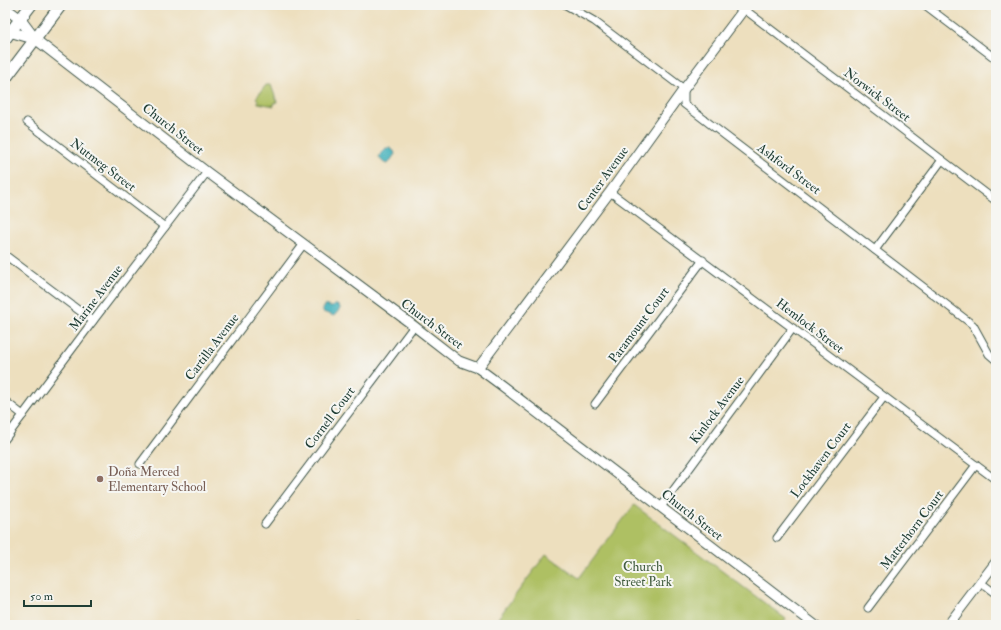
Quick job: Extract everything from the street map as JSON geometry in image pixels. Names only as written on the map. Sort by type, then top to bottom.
[{"type":"main road","points":[[7,33],[30,5]]},
{"type":"main road","points":[[5,79],[61,5]]},
{"type":"main road","name":"Church Street","points":[[5,8],[20,19],[35,39]]},
{"type":"main road","name":"Church Street","points":[[7,33],[35,39]]},
{"type":"street","points":[[566,5],[594,22],[684,89]]},
{"type":"street","points":[[925,5],[996,59]]},
{"type":"street","name":"Center Avenue","points":[[478,368],[610,192],[745,7]]},
{"type":"street","name":"Norwick Street","points":[[745,7],[996,201]]},
{"type":"street","name":"Church Street","points":[[35,39],[303,245],[414,326],[459,361],[478,368],[815,625]]},
{"type":"street","name":"Ashford Street","points":[[684,89],[684,104],[973,325],[989,354],[996,360]]},
{"type":"street","name":"Nutmeg Street","points":[[27,122],[165,227]]},
{"type":"street","points":[[875,250],[942,160]]},
{"type":"street","name":"Marine Avenue","points":[[5,439],[207,172]]},
{"type":"street","name":"Hemlock Street","points":[[610,192],[996,480]]},
{"type":"street","name":"Cartilla Avenue","points":[[140,464],[303,245]]},
{"type":"street","points":[[5,254],[93,321]]},
{"type":"street","name":"Paramount Court","points":[[595,404],[703,260]]},
{"type":"street","name":"Cornell Court","points":[[265,524],[414,326]]},
{"type":"street","name":"Kinlock Avenue","points":[[660,507],[793,328]]},
{"type":"street","name":"Lockhaven Court","points":[[777,538],[884,397]]},
{"type":"street","points":[[5,401],[24,415]]},
{"type":"street","name":"Matterhorn Court","points":[[868,608],[976,466]]},
{"type":"street","points":[[948,625],[996,562]]},
{"type":"street","points":[[980,582],[996,594]]},
{"type":"green space","points":[[266,85],[271,85],[277,102],[274,103],[274,106],[258,103],[256,98]]},
{"type":"green space","name":"Church Street Park","points":[[634,505],[786,619],[781,625],[493,625],[546,554],[579,578]]},
{"type":"water","points":[[386,148],[390,148],[395,154],[388,164],[383,162],[379,157]]},
{"type":"water","points":[[335,304],[340,307],[340,309],[334,316],[323,312],[322,308],[326,305],[332,307]]},
{"type":"place","name":"Doña Merced Elementary School","points":[[100,479]]}]
